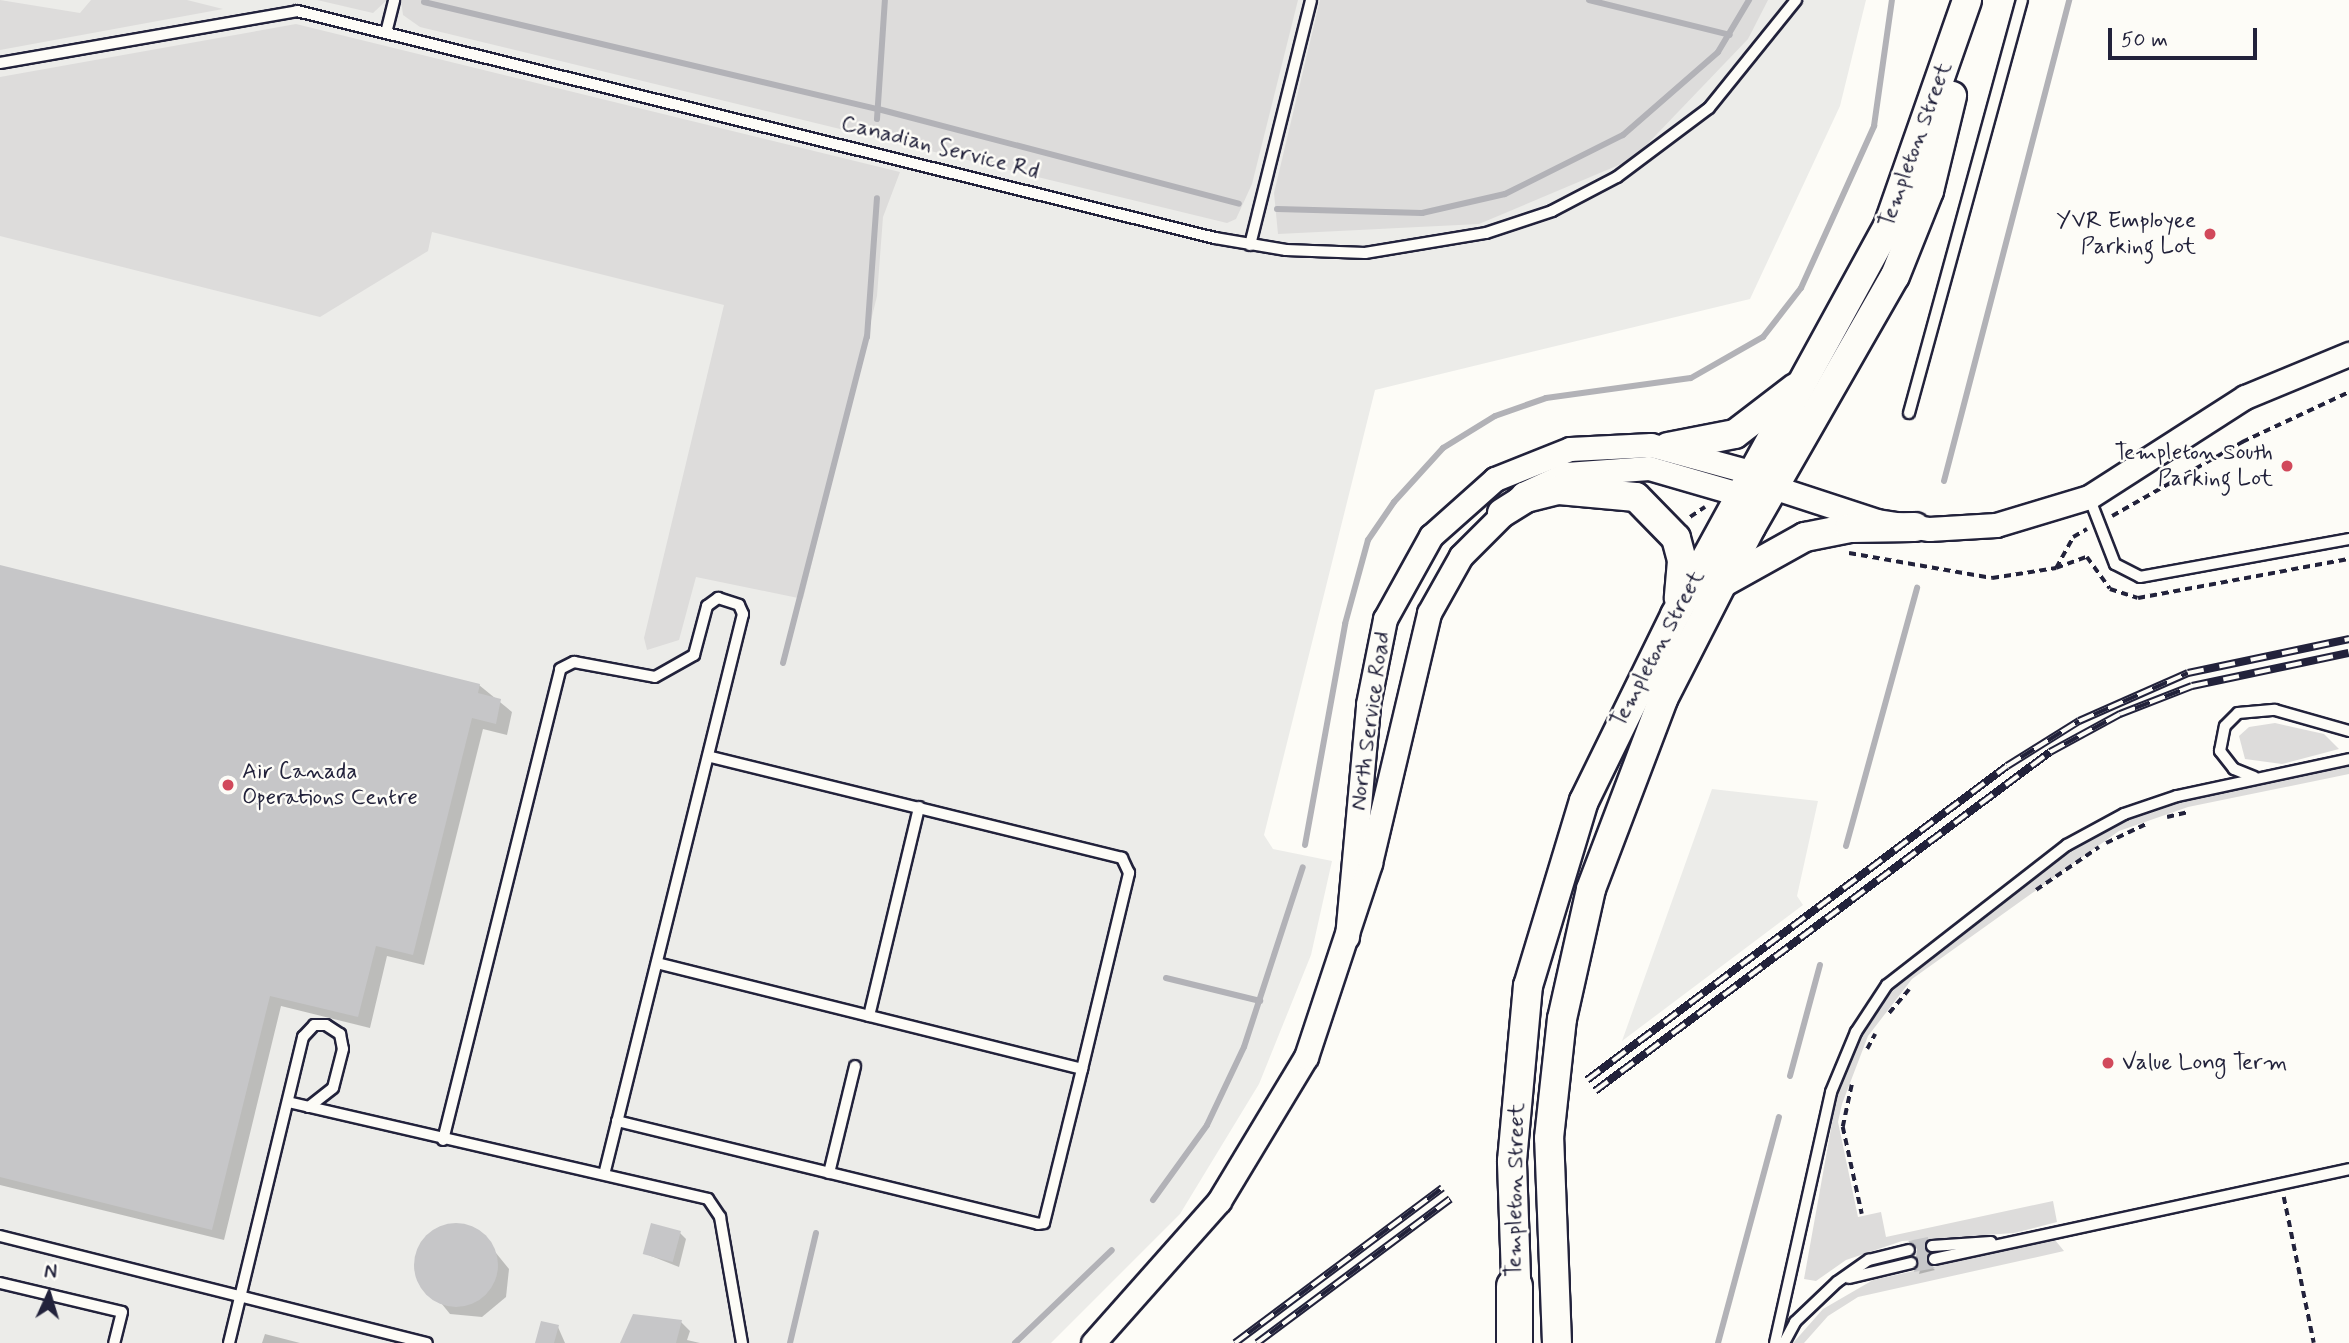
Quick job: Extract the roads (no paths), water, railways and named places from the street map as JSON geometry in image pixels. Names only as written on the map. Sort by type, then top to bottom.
[{"type":"main road","points":[[1514,1286],[1514,1343]]},
{"type":"street","name":"Templeton Street","points":[[1557,1343],[1549,1138],[1572,966],[1591,889],[1630,777],[1724,582],[1757,485],[1888,226],[1969,0]]},
{"type":"street","name":"Templeton Street","points":[[1523,1343],[1514,1286],[1513,1161],[1528,986],[1584,801],[1675,615],[1757,485],[1875,319],[1929,191],[1969,0]]},
{"type":"street","points":[[1668,447],[1706,444],[1749,428],[1788,395],[1829,341]]},
{"type":"street","points":[[1724,582],[1813,535],[1915,527],[1996,525],[2089,497],[2245,397],[2349,354]]},
{"type":"street","name":"North Service Road","points":[[1347,937],[1374,671],[1390,607],[1417,554],[1460,504],[1515,468],[1590,446],[1668,447],[1757,485]]},
{"type":"street","name":"North Service Road","points":[[1093,1343],[1191,1238],[1265,1131],[1315,1036],[1347,937],[1429,613],[1455,564],[1502,513],[1552,480],[1621,466],[1757,485]]},
{"type":"street","points":[[1757,485],[1915,527]]},
{"type":"street","points":[[1502,513],[1526,498],[1559,490],[1636,497],[1665,520],[1680,549],[1675,615]]},
{"type":"lane","points":[[386,33],[394,0]]},
{"type":"lane","points":[[1250,245],[1311,0]]},
{"type":"lane","name":"Canadian Service Rd","points":[[0,63],[281,11],[386,33],[1250,245],[1322,253],[1406,250],[1552,211],[1617,177],[1691,123],[1757,55],[1796,0]]},
{"type":"lane","points":[[1909,412],[2022,0]]},
{"type":"lane","points":[[2089,497],[2115,564],[2140,577],[2349,539]]},
{"type":"lane","points":[[443,1140],[560,669],[574,662],[650,679],[694,655],[711,600],[739,605],[743,614],[605,1171]]},
{"type":"lane","points":[[2260,777],[2244,775],[2223,759],[2221,734],[2238,713],[2275,710],[2349,731]]},
{"type":"lane","points":[[617,1121],[1044,1223],[1129,873],[1126,862],[919,807],[708,756]]},
{"type":"lane","points":[[1775,1343],[1831,1093],[1856,1032],[1887,985],[1931,946],[2100,826],[2143,806],[2260,777],[2349,760]]},
{"type":"lane","points":[[869,1016],[919,807]]},
{"type":"lane","points":[[657,963],[1082,1069]]},
{"type":"lane","points":[[229,1343],[303,1037],[314,1025],[326,1025],[340,1034],[343,1049],[333,1088],[309,1107]]},
{"type":"lane","points":[[829,1173],[855,1066]]},
{"type":"lane","points":[[288,1102],[584,1174],[605,1171],[713,1203],[742,1343]]},
{"type":"lane","points":[[1934,1259],[2349,1168]]},
{"type":"lane","points":[[0,1236],[427,1343]]},
{"type":"lane","points":[[1932,1245],[2004,1242]]},
{"type":"lane","points":[[1784,1343],[1795,1322],[1837,1282],[1869,1260],[1909,1251]]},
{"type":"lane","points":[[1837,1282],[1911,1263]]},
{"type":"lane","points":[[0,1283],[122,1312],[114,1343]]},
{"type":"waterway","points":[[877,119],[885,0]]},
{"type":"waterway","points":[[1589,0],[1730,35]]},
{"type":"waterway","points":[[1277,209],[1422,213],[1505,194],[1623,135],[1718,52],[1749,0]]},
{"type":"waterway","points":[[1305,845],[1345,624],[1368,540],[1394,502],[1443,448],[1495,416],[1546,398],[1691,378],[1763,337],[1801,288],[1874,126],[1892,0]]},
{"type":"waterway","points":[[1944,481],[2069,0]]},
{"type":"waterway","points":[[424,2],[878,109],[1239,204]]},
{"type":"waterway","points":[[783,663],[867,337],[877,198]]},
{"type":"waterway","points":[[1846,846],[1917,588]]},
{"type":"waterway","points":[[1153,1200],[1207,1125],[1244,1047],[1303,867]]},
{"type":"waterway","points":[[1790,1076],[1820,965]]},
{"type":"waterway","points":[[1166,978],[1260,1001]]},
{"type":"waterway","points":[[1718,1343],[1779,1117]]},
{"type":"waterway","points":[[790,1343],[816,1233]]},
{"type":"waterway","points":[[1015,1343],[1112,1250]]},
{"type":"railway","points":[[1587,1080],[2007,766],[2079,721],[2188,673],[2349,639]]},
{"type":"railway","points":[[1595,1091],[2050,752],[2120,714],[2192,686],[2349,653]]},
{"type":"railway","points":[[1235,1343],[1442,1188]]},
{"type":"railway","points":[[1257,1343],[1450,1199]]},
{"type":"place","name":"YVR Employee Parking Lot","points":[[2210,234]]},
{"type":"place","name":"Templeton South Parking Lot","points":[[2287,466]]},
{"type":"place","name":"Air Canada Operations Centre","points":[[228,785]]},
{"type":"place","name":"Value Long Term","points":[[2108,1063]]}]
